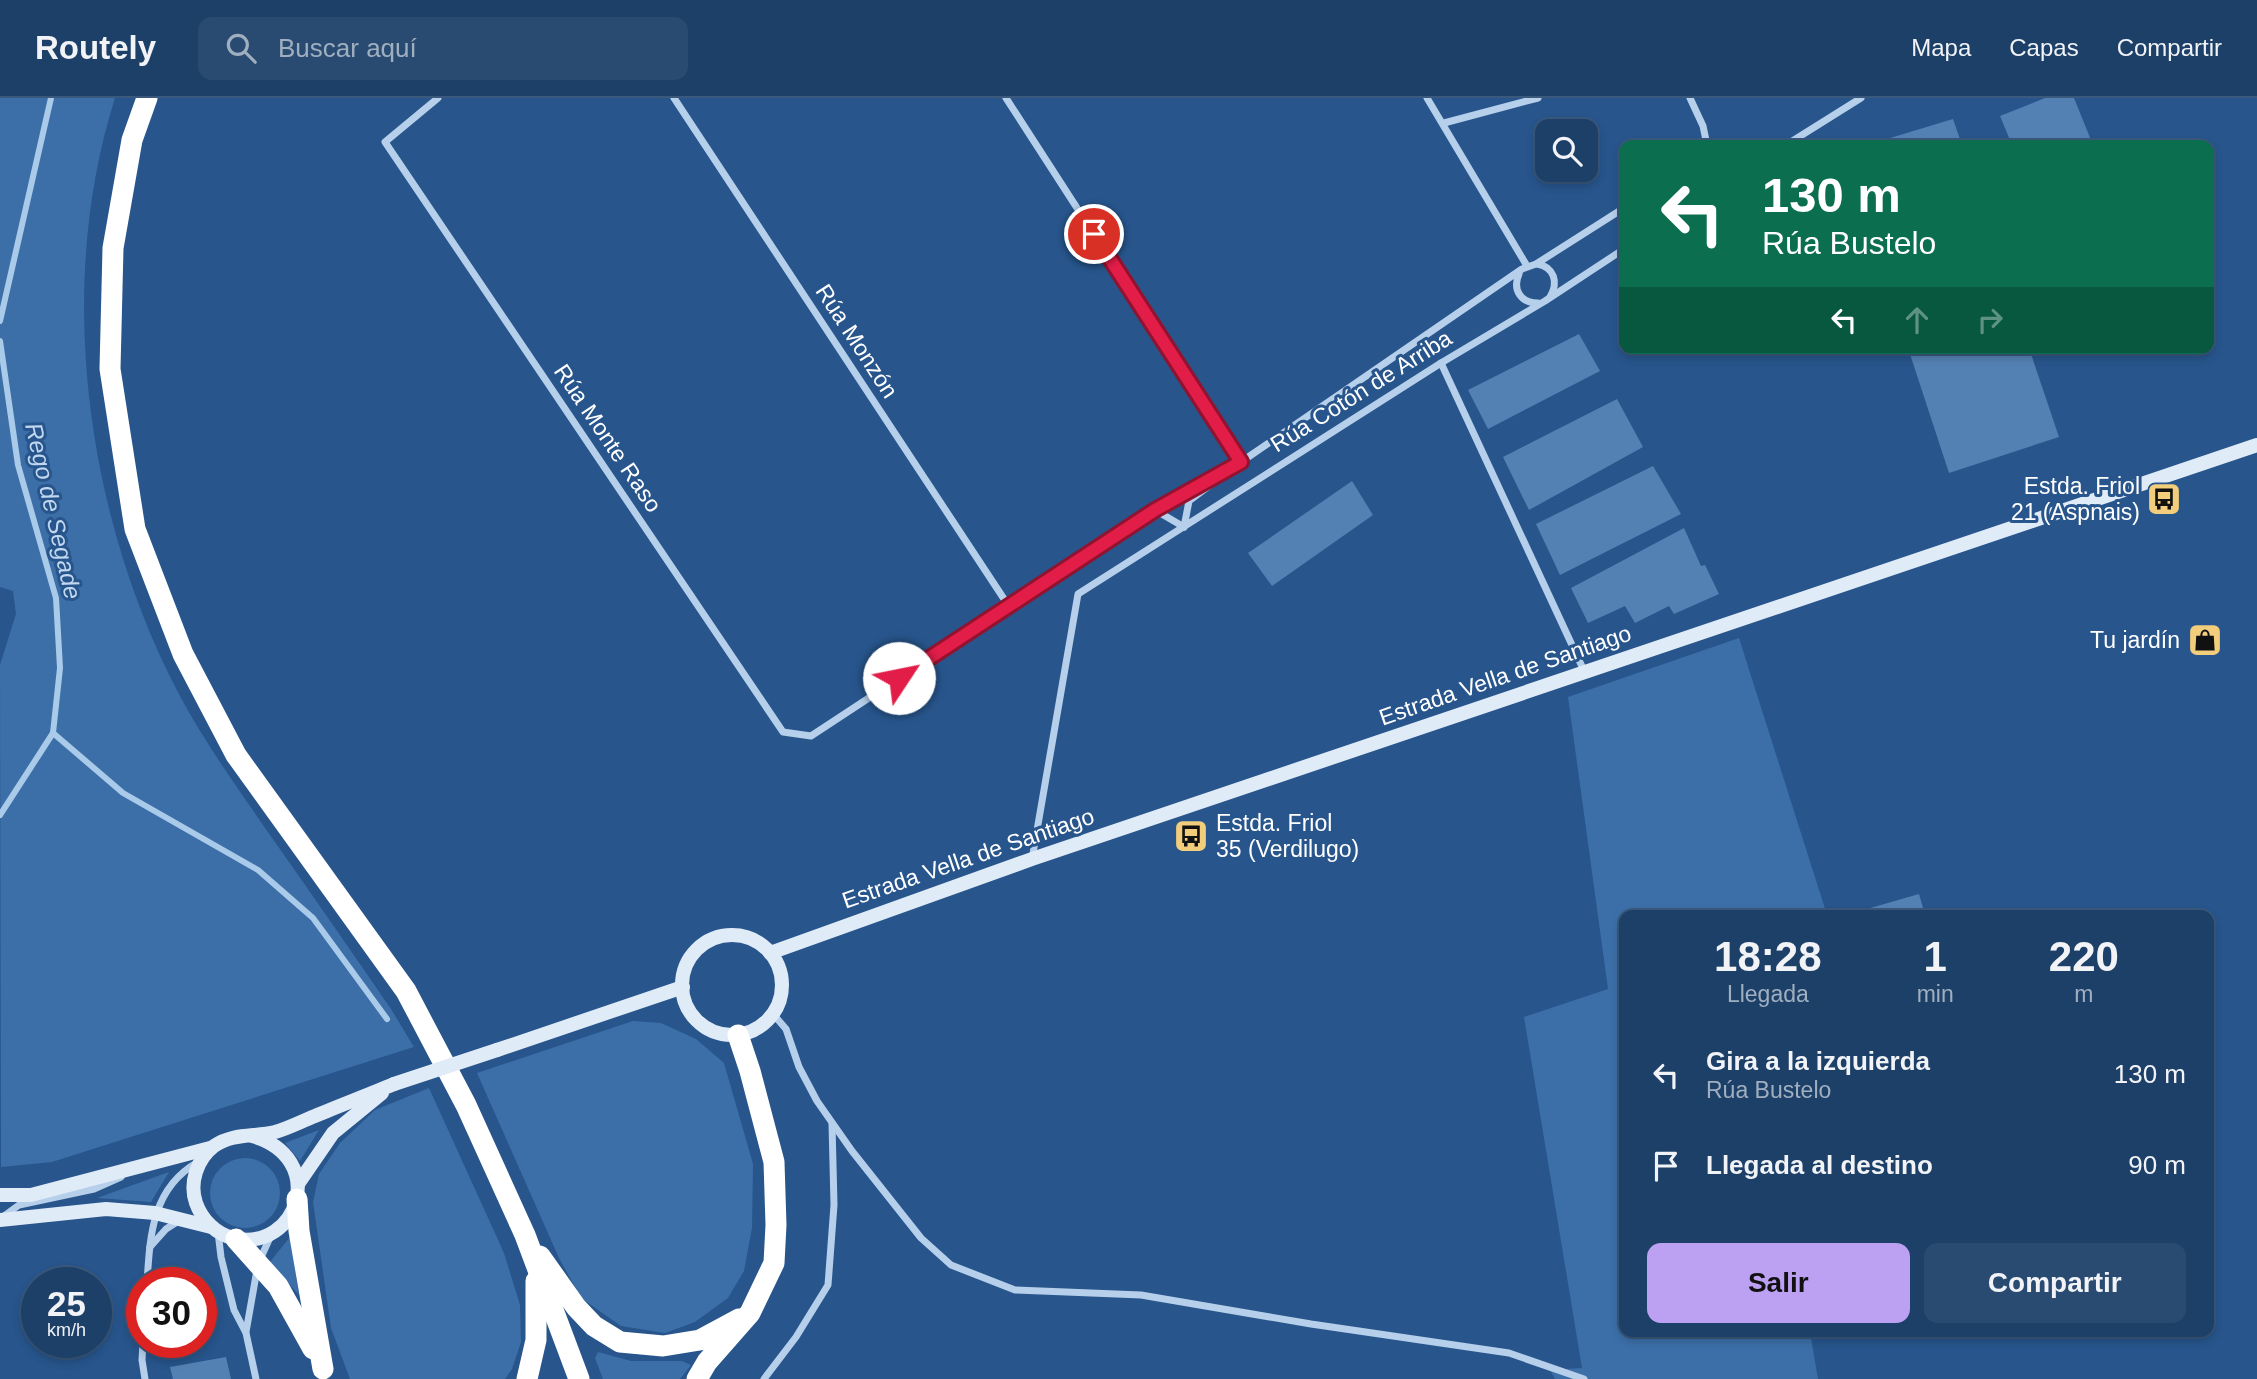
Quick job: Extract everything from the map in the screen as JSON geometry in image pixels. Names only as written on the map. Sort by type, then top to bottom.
[{"type":"highway","points":[[147,98],[132,140],[113,248],[110,369],[135,529],[183,654],[236,755],[406,991],[466,1105],[525,1235],[579,1379]]},
{"type":"highway","points":[[697,1379],[707,1362],[750,1312],[774,1263],[774,1162],[738,1035]]},
{"type":"highway","points":[[298,1191],[299,1231],[325,1374]]},
{"type":"highway","points":[[222,1232],[278,1286],[325,1374]]},
{"type":"highway","points":[[525,1235],[576,1307],[594,1326],[620,1342],[663,1346],[700,1340],[750,1312]]},
{"type":"highway","points":[[527,1379],[536,1340],[536,1269]]},
{"type":"main road","name":"Estrada Vella de Santiago","points":[[770,953],[1032,859],[2257,445]]},
{"type":"main road","points":[[735,936],[749,939],[770,953],[779,969],[782,983],[780,999],[773,1014],[764,1024],[738,1035],[722,1034],[708,1029],[696,1020],[687,1007],[682,977],[687,963],[696,951],[707,942],[735,936]]},
{"type":"main road","points":[[222,1232],[202,1216],[195,1202],[194,1187],[195,1173],[202,1160],[223,1140],[277,1131],[394,1084],[682,988]]},
{"type":"main road","points":[[0,1219],[106,1209],[155,1213],[222,1232],[261,1238],[284,1224],[298,1191],[333,1133],[394,1084]]},
{"type":"main road","points":[[252,1136],[269,1141],[284,1152],[294,1166],[298,1191]]},
{"type":"main road","points":[[0,1195],[31,1195],[212,1148]]},
{"type":"street","name":"Rúa Monte Raso","points":[[438,98],[385,142],[783,732],[811,736],[1008,606]]},
{"type":"street","name":"Rúa Monzón","points":[[674,98],[1008,606]]},
{"type":"street","points":[[1006,98],[1241,462]]},
{"type":"street","points":[[1427,98],[1527,266]]},
{"type":"street","points":[[1444,123],[1538,98]]},
{"type":"street","points":[[1690,98],[1703,126],[1706,140]]},
{"type":"street","points":[[1794,140],[1861,98]]},
{"type":"street","points":[[1155,510],[1184,527],[1189,501],[1241,462],[1527,266],[1536,264],[1619,211]]},
{"type":"street","points":[[1519,273],[1516,279],[1517,292],[1526,301],[1538,303],[1619,252]]},
{"type":"street","points":[[1536,264],[1552,273],[1555,286],[1550,297]]},
{"type":"street","name":"Rúa Cotón de Arriba","points":[[1032,859],[1079,594],[1538,303]]},
{"type":"street","points":[[1441,363],[1585,673]]},
{"type":"street","points":[[1008,606],[1155,510],[1241,462]]},
{"type":"street","points":[[773,1014],[786,1028],[799,1067],[832,1123],[921,1238],[951,1265],[1015,1290],[1141,1295],[1311,1324],[1509,1353],[1584,1379]]},
{"type":"street","points":[[764,1379],[796,1337],[828,1286],[834,1205],[832,1123]]},
{"type":"street","points":[[148,1267],[155,1213],[161,1201],[183,1170],[202,1160]]},
{"type":"street","points":[[0,1219],[19,1205],[94,1189],[151,1165]]},
{"type":"street","points":[[149,1248],[166,1229],[181,1220]]},
{"type":"street","points":[[222,1232],[221,1257],[234,1310],[246,1333],[256,1379]]},
{"type":"street","points":[[246,1333],[258,1264],[273,1232]]},
{"type":"street","points":[[142,1358],[145,1379]]},
{"type":"shaded area","points":[[0,98],[115,98],[96,172],[86,248],[84,326],[90,404],[103,481],[122,557],[149,630],[191,716],[235,785],[391,1009],[414,1047],[52,1162],[1,1167],[0,665],[16,614],[13,591],[0,587]]},
{"type":"shaded area","points":[[1739,638],[1825,910],[1619,910],[1619,1337],[1811,1337],[1818,1379],[1555,1379],[1550,1370],[1582,1368],[1524,1017],[1608,989],[1568,697]]},
{"type":"shaded area","points":[[633,1021],[661,1023],[696,1039],[724,1063],[753,1164],[752,1228],[744,1271],[728,1298],[695,1322],[665,1333],[621,1326],[581,1298],[559,1258],[477,1073]]},
{"type":"shaded area","points":[[429,1088],[504,1253],[520,1305],[521,1342],[512,1369],[505,1379],[350,1379],[331,1328],[313,1202],[319,1174],[340,1143],[375,1110]]},
{"type":"shaded area","points":[[319,1130],[300,1161],[285,1143]]},
{"type":"shaded area","points":[[245,1158],[264,1164],[274,1174],[280,1193],[274,1212],[264,1222],[245,1228],[226,1222],[216,1212],[210,1193],[216,1174],[226,1164]]},
{"type":"shaded area","points":[[169,1172],[151,1202],[97,1198]]},
{"type":"shaded area","points":[[290,1237],[299,1295],[269,1263]]},
{"type":"shaded area","points":[[598,1352],[631,1361],[682,1361],[691,1365],[680,1379],[603,1379],[595,1358]]},
{"type":"building","points":[[2045,98],[2074,98],[2091,140],[2010,140],[2000,116]]},
{"type":"building","points":[[1953,119],[1960,140],[1884,140]]},
{"type":"building","points":[[1579,334],[1600,371],[1488,429],[1468,390]]},
{"type":"building","points":[[1910,354],[2031,354],[2059,437],[1949,473]]},
{"type":"building","points":[[1617,399],[1643,447],[1529,510],[1503,457]]},
{"type":"building","points":[[1653,466],[1681,514],[1560,575],[1536,524]]},
{"type":"building","points":[[1352,481],[1373,515],[1272,586],[1248,553]]},
{"type":"building","points":[[1684,528],[1701,566],[1705,565],[1719,594],[1674,614],[1669,606],[1635,623],[1625,606],[1588,623],[1571,588]]},
{"type":"building","points":[[1919,894],[1924,910],[1863,910]]},
{"type":"building","points":[[226,1357],[231,1379],[173,1379],[170,1367]]},
{"type":"waterway","name":"Rego de Segade","points":[[0,321],[51,98]]},
{"type":"waterway","name":"Rego de Segade","points":[[0,341],[18,465],[56,598],[60,668],[53,733],[0,815]]},
{"type":"waterway","points":[[53,733],[123,793],[258,870],[313,918],[387,1019]]},
{"type":"place","name":"Estda. Friol 21 (Aspnais)","points":[[2164,499]]},
{"type":"place","name":"Tu jardín","points":[[2205,640]]},
{"type":"place","name":"Estda. Friol 35 (Verdilugo)","points":[[1191,836]]},
{"type":"route","points":[[899,678],[1155,510],[1241,462],[1094,234]]}]
